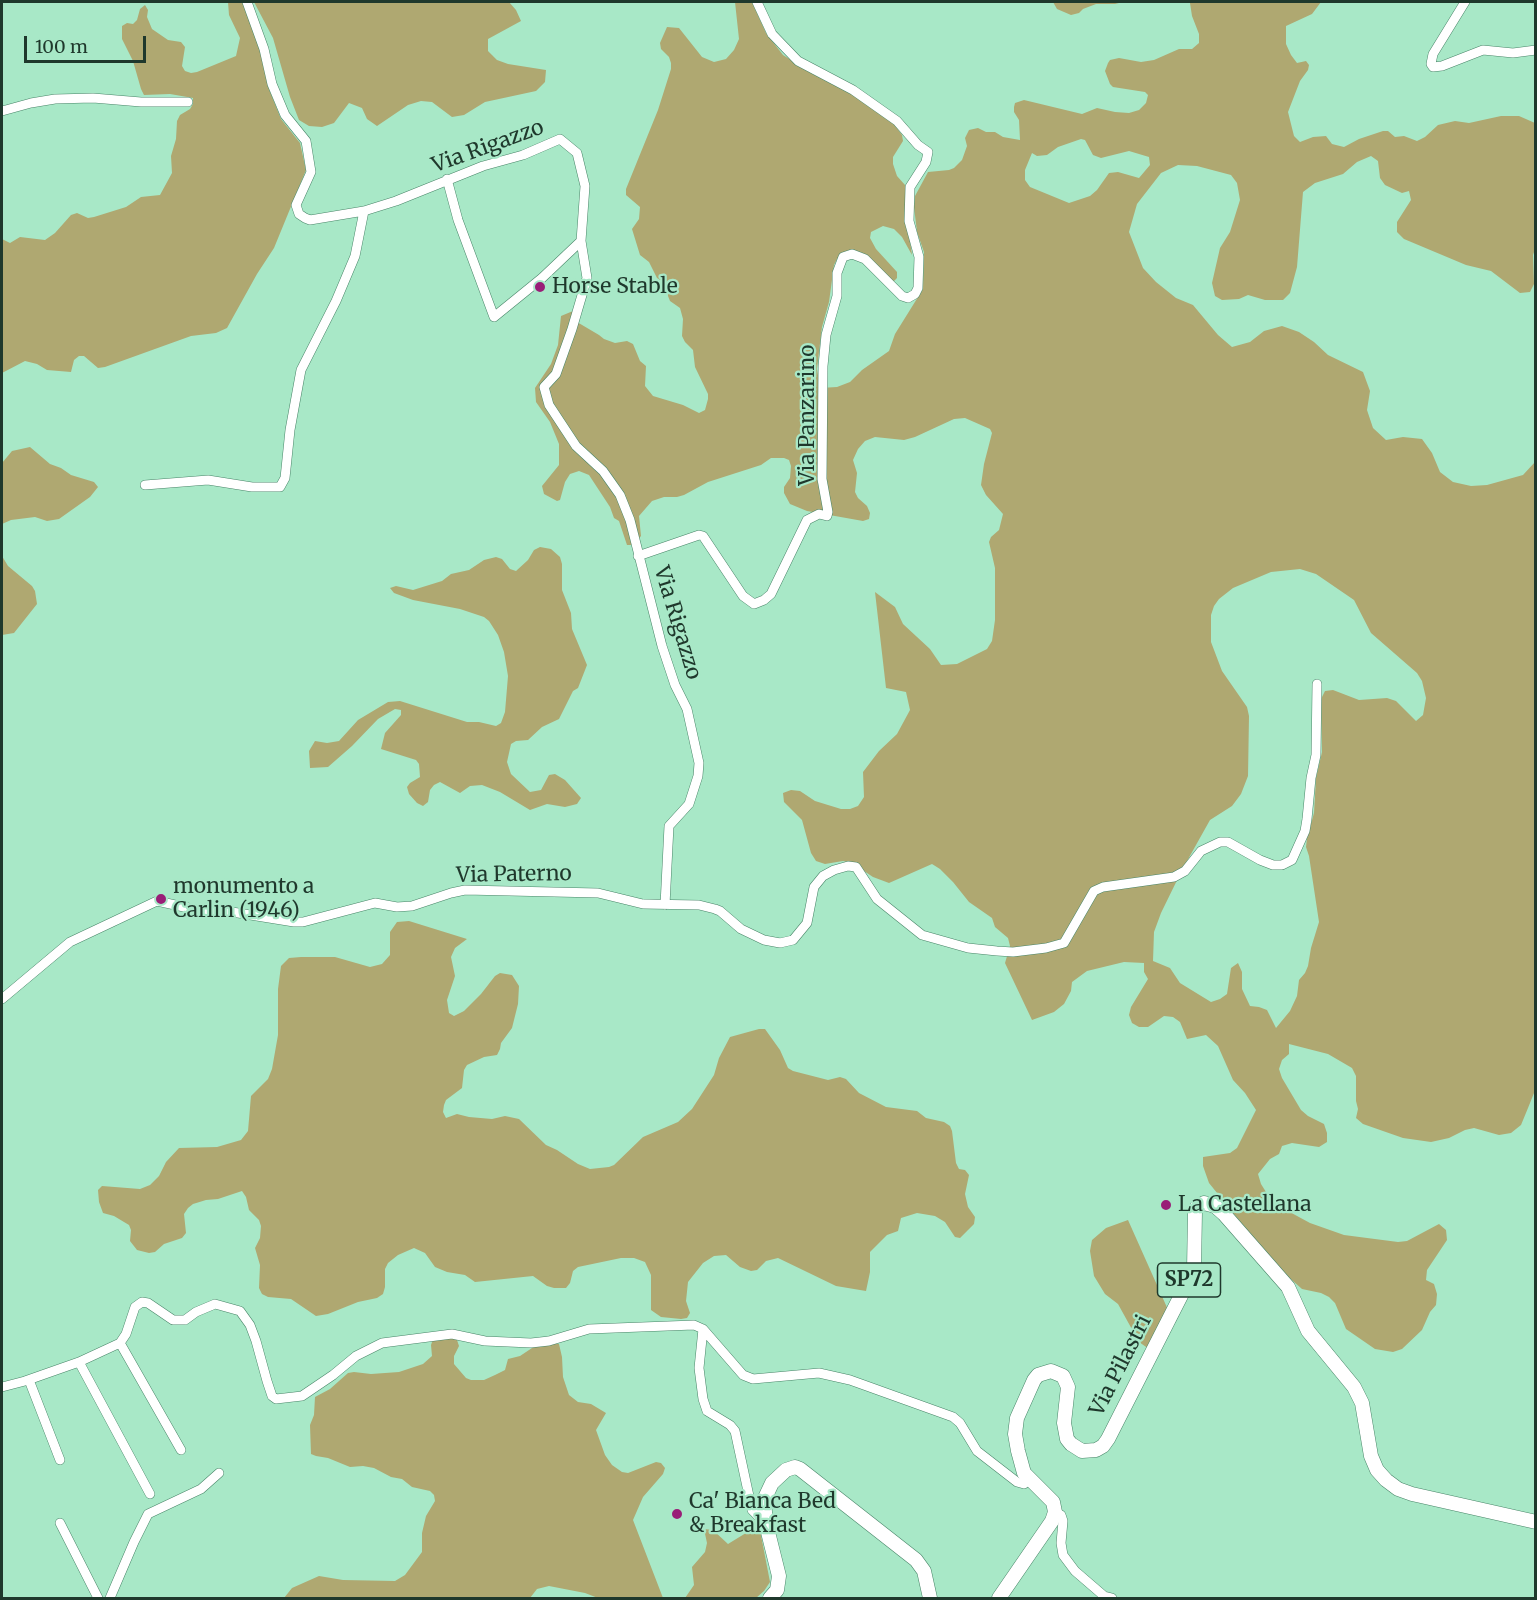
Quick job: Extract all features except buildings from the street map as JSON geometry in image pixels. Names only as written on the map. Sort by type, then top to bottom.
[{"type":"main road","name":"Via Pilastri","points":[[1055,1512],[1053,1502],[1029,1480],[1021,1464],[1015,1428],[1020,1409],[1034,1380],[1044,1372],[1051,1371],[1063,1376],[1068,1387],[1064,1423],[1067,1439],[1082,1451],[1096,1450],[1102,1446],[1108,1439],[1194,1270],[1195,1211],[1200,1204],[1209,1203],[1224,1214],[1288,1287],[1308,1331],[1354,1387],[1362,1403],[1371,1456],[1377,1470],[1386,1480],[1398,1489],[1412,1494],[1534,1520]]},
{"type":"main road","points":[[770,1599],[777,1590],[778,1576],[766,1524],[764,1500],[766,1491],[772,1483],[786,1470],[795,1467],[800,1468],[916,1560],[924,1571],[930,1599]]},
{"type":"main road","points":[[999,1599],[1052,1521],[1055,1512]]},
{"type":"street","name":"Via Rigazzo","points":[[247,2],[264,49],[272,84],[285,115],[306,141],[311,172],[296,205],[299,214],[310,220],[364,211],[396,201],[447,179],[499,160],[523,155],[560,140],[574,148],[577,153],[585,186],[580,242],[587,278],[556,374],[544,387],[549,405],[576,446],[603,471],[620,495],[630,520],[662,646],[675,685],[687,709],[699,763],[698,776],[689,804],[669,826],[665,905]]},
{"type":"street","name":"Via Panzarino","points":[[638,556],[699,535],[703,536],[742,596],[754,604],[765,600],[771,594],[807,520],[819,514],[826,516],[828,512],[822,480],[823,366],[826,335],[837,296],[837,273],[843,257],[852,254],[865,259],[902,296],[908,298],[915,294],[918,288],[919,257],[909,221],[910,187],[926,162],[928,152],[918,145],[897,121],[853,90],[798,61],[772,34],[757,2]]},
{"type":"street","points":[[1465,2],[1433,54],[1431,64],[1434,67],[1483,50],[1513,53],[1536,50]]},
{"type":"street","points":[[2,111],[31,103],[65,99],[188,102]]},
{"type":"street","points":[[447,179],[458,220],[494,317],[542,278],[580,242]]},
{"type":"street","points":[[145,485],[208,480],[252,487],[280,487],[285,478],[290,430],[301,370],[336,301],[355,256],[364,211]]},
{"type":"street","name":"Via Paterno","points":[[2,999],[70,942],[157,901],[193,909],[303,922],[375,903],[397,907],[412,906],[465,890],[598,893],[643,904],[699,905],[715,909],[751,935],[764,940],[787,943],[793,940],[807,923],[814,887],[823,876],[848,866],[856,867],[877,899],[922,936],[968,948],[1012,952],[1046,948],[1064,943],[1094,891],[1103,887],[1174,877],[1185,871],[1202,851],[1220,842],[1228,842],[1273,865],[1282,866],[1292,860],[1305,831],[1307,819],[1316,754],[1317,684]]},
{"type":"street","points":[[2,1387],[79,1362],[120,1343],[126,1334],[135,1307],[142,1302],[148,1303],[173,1320],[185,1320],[196,1312],[215,1304],[240,1311],[250,1325],[267,1381],[276,1399],[302,1396],[333,1376],[356,1356],[382,1343],[452,1334],[485,1341],[531,1343],[549,1341],[589,1329],[694,1325],[703,1329],[742,1375],[753,1379],[819,1373],[850,1380],[953,1417],[960,1423],[976,1451],[1017,1482],[1024,1484],[1029,1480]]},
{"type":"street","points":[[703,1329],[699,1368],[707,1411],[730,1425],[735,1431],[752,1510],[766,1524]]},
{"type":"street","points":[[120,1343],[181,1450]]},
{"type":"street","points":[[79,1362],[150,1494]]},
{"type":"street","points":[[29,1380],[60,1460]]},
{"type":"street","points":[[110,1599],[148,1514],[196,1492],[219,1473]]},
{"type":"street","points":[[1055,1512],[1061,1515],[1063,1521],[1061,1540],[1063,1555],[1075,1571],[1104,1596],[1112,1599]]},
{"type":"street","points":[[60,1523],[98,1599]]},
{"type":"shaded area","points":[[228,2],[243,2],[261,53],[269,89],[281,119],[300,143],[306,170],[274,248],[227,328],[216,333],[191,336],[105,367],[98,368],[84,356],[79,356],[74,360],[71,372],[47,370],[25,361],[2,373],[2,239],[10,243],[20,237],[45,240],[55,233],[71,215],[77,213],[88,218],[94,217],[126,207],[141,197],[160,195],[172,173],[171,156],[176,139],[177,121],[180,115],[190,109],[193,98],[170,94],[144,95],[133,61],[122,39],[122,26],[127,23],[133,24],[137,20],[140,9],[145,5],[152,29],[168,40],[181,42],[185,47],[182,66],[185,71],[197,72],[236,56],[240,38],[229,15]]},
{"type":"shaded area","points":[[254,2],[509,2],[521,21],[488,39],[488,51],[497,60],[508,64],[546,70],[545,82],[536,91],[485,102],[464,115],[452,117],[432,102],[421,101],[408,105],[377,126],[367,119],[362,108],[349,103],[334,123],[322,127],[309,126],[299,120],[273,38]]},
{"type":"shaded area","points":[[735,2],[752,2],[766,33],[783,55],[865,101],[894,124],[902,135],[903,141],[893,157],[893,164],[897,176],[905,185],[905,205],[912,255],[902,237],[894,229],[883,226],[871,232],[870,238],[876,249],[897,272],[897,278],[892,283],[868,256],[860,252],[850,251],[841,254],[837,259],[822,327],[817,369],[820,388],[837,387],[850,382],[862,370],[889,351],[895,334],[923,289],[924,252],[917,232],[914,207],[915,196],[928,172],[949,170],[962,160],[967,146],[965,138],[969,130],[978,128],[1020,140],[1019,120],[1014,107],[1015,103],[1024,100],[1082,114],[1097,108],[1129,113],[1139,110],[1146,103],[1148,95],[1145,92],[1113,87],[1105,71],[1108,63],[1110,60],[1119,58],[1141,62],[1154,60],[1179,49],[1192,49],[1199,43],[1199,34],[1190,3],[1187,2],[1321,2],[1312,14],[1286,26],[1286,44],[1291,55],[1297,63],[1306,61],[1309,65],[1288,112],[1294,136],[1300,142],[1313,137],[1326,136],[1332,144],[1344,147],[1383,131],[1388,131],[1395,137],[1404,136],[1417,141],[1438,125],[1455,121],[1469,123],[1501,116],[1519,116],[1535,123],[1536,246],[1533,255],[1534,284],[1530,292],[1520,293],[1491,271],[1466,265],[1404,239],[1397,232],[1397,222],[1411,200],[1409,191],[1402,193],[1385,185],[1380,178],[1378,161],[1371,156],[1357,162],[1343,174],[1315,183],[1303,192],[1297,267],[1290,293],[1283,300],[1265,300],[1248,295],[1239,299],[1222,300],[1215,296],[1212,283],[1220,248],[1230,232],[1240,200],[1237,183],[1231,175],[1197,166],[1178,165],[1161,173],[1137,204],[1129,232],[1143,268],[1176,298],[1193,305],[1218,335],[1232,347],[1250,342],[1264,331],[1282,326],[1299,332],[1328,355],[1363,372],[1370,391],[1367,410],[1373,428],[1386,440],[1403,437],[1422,439],[1432,453],[1440,472],[1453,482],[1471,486],[1487,485],[1523,475],[1535,462],[1536,1088],[1521,1125],[1511,1133],[1499,1135],[1474,1128],[1431,1142],[1403,1138],[1363,1124],[1356,1118],[1358,1109],[1356,1076],[1352,1068],[1328,1054],[1289,1044],[1289,1054],[1282,1060],[1279,1069],[1282,1078],[1301,1110],[1324,1124],[1327,1142],[1319,1147],[1292,1143],[1282,1146],[1279,1154],[1270,1159],[1258,1174],[1266,1192],[1286,1210],[1310,1223],[1344,1235],[1398,1242],[1407,1241],[1439,1224],[1446,1230],[1447,1240],[1427,1270],[1426,1280],[1434,1284],[1437,1294],[1436,1305],[1430,1312],[1422,1330],[1402,1349],[1393,1352],[1375,1349],[1346,1329],[1335,1303],[1321,1293],[1302,1289],[1275,1265],[1209,1183],[1203,1166],[1203,1157],[1230,1153],[1237,1148],[1256,1110],[1233,1080],[1218,1046],[1206,1035],[1187,1039],[1180,1022],[1173,1017],[1164,1016],[1148,1027],[1139,1027],[1132,1023],[1129,1015],[1131,1007],[1148,979],[1144,972],[1144,963],[1124,962],[1087,971],[1072,982],[1071,991],[1064,1004],[1054,1012],[1032,1020],[1005,963],[1010,946],[1008,938],[995,927],[992,918],[969,902],[940,869],[932,864],[889,883],[873,877],[852,863],[843,861],[825,864],[816,861],[811,853],[802,820],[784,802],[783,793],[791,790],[800,791],[815,801],[841,809],[858,806],[864,797],[863,772],[879,751],[897,734],[910,710],[906,692],[886,688],[875,592],[895,607],[903,624],[930,649],[941,665],[957,664],[987,649],[992,641],[995,620],[995,568],[989,542],[999,530],[1003,514],[986,495],[981,485],[992,433],[990,429],[965,418],[954,419],[904,440],[875,437],[865,441],[853,460],[857,473],[855,492],[870,513],[869,519],[863,521],[807,511],[790,504],[784,493],[784,487],[790,478],[791,466],[789,460],[784,458],[771,458],[761,465],[708,482],[684,495],[652,501],[639,516],[641,536],[633,545],[627,545],[619,521],[614,518],[610,507],[589,475],[579,471],[570,474],[560,500],[557,501],[544,494],[542,486],[559,465],[559,444],[550,422],[536,402],[535,388],[551,364],[558,345],[561,316],[573,311],[577,322],[604,339],[615,343],[627,341],[633,344],[640,361],[646,366],[645,386],[653,396],[683,405],[699,413],[705,410],[708,394],[695,367],[693,350],[682,336],[683,319],[680,308],[670,301],[667,284],[657,278],[649,262],[640,255],[632,229],[639,219],[640,207],[626,195],[626,189],[658,110],[671,69],[669,57],[661,49],[660,43],[667,27],[679,28],[702,57],[714,62],[726,59],[734,50],[739,39]],"holes":[[[1081,139],[1085,140],[1093,155],[1101,158],[1129,151],[1149,157],[1150,165],[1139,178],[1118,172],[1109,173],[1090,196],[1069,203],[1030,187],[1025,180],[1025,170],[1032,153],[1037,156],[1047,155],[1058,147]],[[1300,569],[1316,574],[1354,600],[1371,633],[1417,673],[1422,681],[1426,698],[1423,715],[1416,721],[1396,701],[1387,698],[1359,700],[1333,690],[1325,691],[1321,699],[1322,752],[1316,778],[1314,813],[1306,847],[1319,922],[1308,966],[1299,980],[1297,996],[1290,1011],[1276,1028],[1267,1010],[1250,1006],[1242,989],[1242,972],[1238,963],[1231,968],[1227,994],[1211,1002],[1180,983],[1170,968],[1153,961],[1154,932],[1182,870],[1210,820],[1232,806],[1241,794],[1248,776],[1249,716],[1247,707],[1222,671],[1211,642],[1211,615],[1214,606],[1233,588],[1271,572]]]},
{"type":"shaded area","points":[[1053,2],[1123,2],[1096,4],[1071,15],[1057,9]]},
{"type":"shaded area","points":[[30,447],[50,464],[71,475],[94,482],[98,487],[90,497],[59,519],[47,521],[35,517],[11,520],[2,524],[2,463],[12,451]]},
{"type":"shaded area","points":[[540,547],[551,549],[560,557],[562,590],[571,613],[572,629],[587,665],[578,688],[573,691],[559,719],[542,727],[528,740],[511,744],[507,762],[511,774],[530,792],[541,790],[549,775],[555,774],[565,780],[581,798],[577,804],[565,807],[547,804],[530,810],[500,792],[482,785],[470,786],[460,793],[440,782],[430,790],[428,802],[423,806],[417,803],[409,794],[407,787],[420,777],[419,764],[416,760],[381,749],[385,733],[401,715],[401,710],[395,709],[378,719],[328,767],[310,768],[309,751],[315,741],[327,743],[339,741],[358,720],[388,702],[400,701],[467,722],[496,726],[501,723],[505,712],[508,676],[504,652],[498,635],[489,621],[460,609],[413,600],[394,593],[390,588],[396,586],[413,590],[442,581],[451,574],[469,570],[484,560],[496,557],[502,559],[510,569],[516,571],[528,560],[534,550]]},
{"type":"shaded area","points":[[2,556],[8,566],[32,586],[37,604],[14,633],[2,635]]},
{"type":"shaded area","points":[[409,921],[467,939],[455,948],[451,957],[455,976],[447,1000],[449,1013],[454,1016],[464,1011],[500,973],[512,975],[519,986],[518,1004],[512,1028],[501,1043],[497,1055],[484,1057],[467,1065],[464,1070],[462,1088],[446,1100],[444,1105],[443,1112],[446,1118],[457,1114],[492,1119],[505,1116],[519,1119],[546,1145],[578,1164],[590,1169],[609,1167],[614,1165],[643,1137],[678,1122],[692,1109],[714,1075],[719,1058],[730,1037],[765,1029],[780,1050],[788,1068],[793,1071],[828,1080],[840,1077],[846,1079],[859,1093],[886,1107],[917,1111],[926,1118],[944,1122],[950,1126],[956,1163],[959,1169],[965,1170],[969,1175],[965,1194],[968,1207],[975,1217],[974,1224],[960,1238],[955,1237],[945,1222],[935,1216],[917,1213],[901,1218],[898,1231],[887,1235],[870,1252],[870,1272],[866,1291],[836,1286],[778,1258],[766,1261],[757,1270],[751,1271],[740,1267],[726,1255],[714,1256],[703,1263],[688,1282],[686,1301],[690,1313],[687,1318],[681,1319],[661,1317],[651,1310],[651,1275],[645,1262],[634,1258],[621,1258],[578,1267],[573,1271],[566,1288],[554,1288],[533,1276],[475,1282],[465,1275],[435,1267],[425,1253],[414,1248],[398,1255],[388,1263],[385,1269],[383,1294],[377,1298],[316,1316],[291,1299],[268,1297],[262,1294],[259,1288],[260,1265],[255,1248],[260,1238],[261,1226],[259,1220],[249,1210],[242,1191],[193,1204],[184,1214],[186,1233],[182,1238],[164,1244],[155,1252],[137,1250],[130,1241],[129,1225],[114,1216],[103,1213],[98,1190],[102,1186],[140,1189],[150,1185],[159,1176],[166,1162],[179,1148],[217,1147],[241,1140],[248,1131],[251,1096],[268,1079],[272,1069],[278,1035],[278,989],[281,966],[289,958],[301,957],[335,957],[370,967],[382,964],[390,955],[390,932],[397,922]]},
{"type":"shaded area","points":[[1128,1220],[1169,1312],[1149,1349],[1139,1342],[1118,1304],[1105,1294],[1094,1276],[1090,1251],[1092,1240],[1106,1228]]},
{"type":"shaded area","points":[[433,1339],[457,1340],[459,1346],[454,1356],[454,1364],[466,1378],[471,1380],[484,1380],[505,1370],[508,1359],[520,1356],[535,1346],[559,1344],[563,1377],[569,1395],[578,1402],[591,1404],[606,1413],[596,1430],[605,1455],[612,1465],[628,1473],[656,1462],[661,1463],[665,1468],[663,1474],[643,1497],[633,1520],[663,1598],[598,1598],[549,1586],[537,1589],[530,1598],[284,1598],[292,1588],[319,1576],[343,1580],[395,1581],[405,1575],[422,1552],[422,1533],[426,1516],[435,1501],[434,1495],[430,1491],[412,1487],[402,1479],[391,1477],[374,1468],[350,1467],[311,1454],[310,1425],[314,1415],[315,1397],[330,1389],[348,1373],[399,1372],[423,1364],[432,1356]]},
{"type":"shaded area","points":[[759,1525],[770,1582],[764,1591],[756,1598],[685,1598],[694,1585],[692,1567],[705,1552],[707,1543],[704,1529],[713,1530],[728,1544]]},
{"type":"place","name":"Horse Stable","points":[[540,287]]},
{"type":"place","name":"monumento a Carlin (1946)","points":[[161,899]]},
{"type":"place","name":"La Castellana","points":[[1166,1205]]},
{"type":"place","name":"Ca' Bianca Bed & Breakfast","points":[[677,1514]]}]
